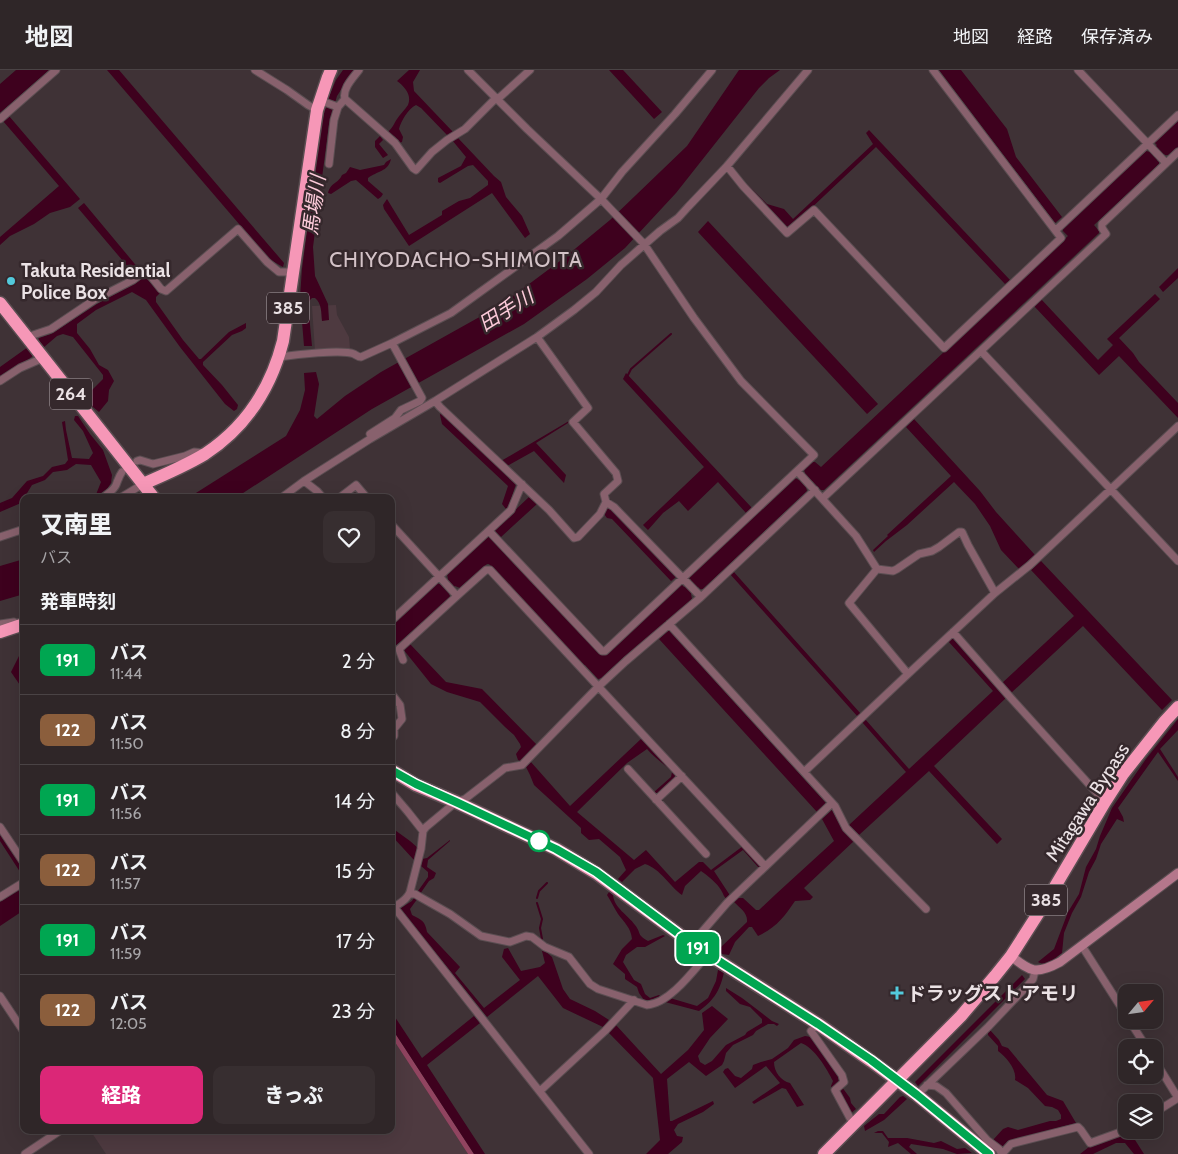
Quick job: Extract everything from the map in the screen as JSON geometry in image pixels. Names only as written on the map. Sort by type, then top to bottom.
[{"type":"highway","name":"385","points":[[149,492],[170,472],[205,454],[224,439],[245,418],[270,379],[283,341],[292,272],[320,104],[332,70]]},
{"type":"highway","name":"264","points":[[0,303],[149,492]]},
{"type":"highway","points":[[0,632],[20,625]]},
{"type":"highway","name":"Mitagawa Bypass","points":[[897,1081],[960,1016],[1011,956],[1123,774],[1178,707]]},
{"type":"highway","points":[[395,772],[416,784],[556,849],[596,872],[695,946],[871,1060],[989,1154]]},
{"type":"highway","name":"385","points":[[824,1154],[897,1081]]},
{"type":"street","points":[[0,118],[56,70]]},
{"type":"street","points":[[255,70],[308,105],[320,104],[337,107]]},
{"type":"street","points":[[359,70],[346,88],[345,99],[394,143],[416,170],[432,152],[465,129],[494,100],[530,70]]},
{"type":"street","points":[[468,70],[643,242],[694,318],[741,381],[814,455],[799,473],[684,580],[602,651],[489,531]]},
{"type":"street","points":[[279,357],[345,353],[361,357],[393,345],[451,312],[558,236],[603,201],[622,172],[712,70]]},
{"type":"street","points":[[286,494],[370,439],[537,337],[589,298],[643,242],[678,218],[727,166],[808,70]]},
{"type":"street","points":[[727,166],[787,233],[814,210],[944,348],[1061,238],[933,70]]},
{"type":"street","points":[[1078,70],[1164,161]]},
{"type":"street","points":[[329,164],[337,107],[345,99]]},
{"type":"street","points":[[1056,230],[1150,146],[1178,115]]},
{"type":"street","points":[[823,498],[1106,234],[1102,224],[1164,161],[1178,152]]},
{"type":"street","points":[[27,337],[50,329],[94,300],[133,280],[146,270],[161,289],[166,291],[238,229],[267,262],[279,272],[292,272]]},
{"type":"street","points":[[537,337],[588,408],[573,422],[616,473],[618,481],[604,494],[606,502],[614,507],[698,595]]},
{"type":"street","points":[[370,439],[370,434],[395,418],[401,410],[420,401],[422,398],[393,345]]},
{"type":"street","points":[[981,351],[1178,561]]},
{"type":"street","points":[[0,381],[20,368],[42,358]]},
{"type":"street","points":[[435,401],[549,510],[574,538],[578,537],[600,514],[606,502]]},
{"type":"street","points":[[804,772],[953,632],[1030,565],[1178,426]]},
{"type":"street","points":[[137,461],[140,460],[153,464],[194,452],[205,454]]},
{"type":"street","points":[[108,494],[116,485],[117,478],[122,472]]},
{"type":"street","points":[[799,473],[856,536],[877,569]]},
{"type":"street","points":[[304,481],[320,494]]},
{"type":"street","points":[[395,618],[442,579],[511,510],[522,484]]},
{"type":"street","points":[[345,494],[356,486],[363,494]]},
{"type":"street","points":[[422,831],[456,802],[465,799],[505,768],[522,764],[598,687],[669,624],[813,488]]},
{"type":"street","points":[[395,528],[455,594]]},
{"type":"street","points":[[0,537],[20,530]]},
{"type":"street","points":[[877,569],[897,570],[919,554],[932,551],[959,532],[962,532],[996,593]]},
{"type":"street","points":[[877,569],[850,603],[908,674]]},
{"type":"street","points":[[403,660],[399,649],[455,594],[486,570],[490,570],[765,866]]},
{"type":"street","points":[[0,624],[20,623]]},
{"type":"street","points":[[669,624],[832,803],[846,828],[926,909]]},
{"type":"street","points":[[953,632],[1105,802]]},
{"type":"street","points":[[395,698],[400,705],[402,719],[395,728]]},
{"type":"street","points":[[628,769],[706,854]]},
{"type":"street","points":[[656,800],[682,776]]},
{"type":"street","points":[[395,797],[422,831],[421,849],[410,894],[395,906]]},
{"type":"street","points":[[695,946],[701,933],[727,903],[832,803]]},
{"type":"street","points":[[0,827],[20,857]]},
{"type":"street","points":[[1011,956],[1028,969],[1035,971],[1048,968],[1082,946],[1178,873]]},
{"type":"street","points":[[0,897],[20,884]]},
{"type":"street","points":[[410,894],[415,894],[450,914],[482,936],[510,942],[526,936],[532,938],[545,947],[569,958],[590,984],[598,989],[647,1005],[654,1005],[663,1000],[684,982],[708,954]]},
{"type":"street","points":[[395,912],[589,1154]]},
{"type":"street","points":[[1082,946],[1118,1002]]},
{"type":"street","points":[[917,1095],[988,1027],[1029,984],[1033,979],[1035,971]]},
{"type":"street","points":[[0,996],[20,1026]]},
{"type":"street","points":[[540,1091],[605,1031],[634,1000]]},
{"type":"street","points":[[818,1024],[811,1031],[842,1075],[844,1082],[835,1090],[850,1118],[855,1123]]},
{"type":"street","points":[[1163,1074],[1178,1098],[1163,1107]]},
{"type":"street","points":[[927,1085],[936,1086],[946,1093],[987,1140],[999,1149],[1002,1154],[1011,1144],[1078,1127],[1090,1143],[1118,1133]]},
{"type":"street","points":[[25,1154],[55,1134]]},
{"type":"shaded area","points":[[336,305],[337,315],[349,337],[350,349],[315,351],[312,306]]},
{"type":"shaded area","points":[[395,1033],[474,1154],[468,1154],[395,1042]]},
{"type":"shaded area","points":[[395,1042],[468,1154],[106,1154],[93,1134],[395,1134]]},
{"type":"water","points":[[16,70],[49,70],[0,113],[0,84]]},
{"type":"water","points":[[107,70],[119,70],[284,263],[283,267],[269,259]]},
{"type":"water","name":"馬場川","points":[[343,70],[354,70],[337,96],[329,124],[313,247],[315,276],[328,304],[329,320],[322,321],[319,303],[315,298],[312,298],[308,304],[312,346],[304,346],[300,297],[302,269],[321,125],[328,99],[336,80]]},
{"type":"water","points":[[409,70],[420,70],[413,82],[414,91],[453,132],[448,136],[416,105],[408,112],[400,126],[399,129],[403,137],[402,142],[399,143],[388,132],[408,105],[409,98],[407,92],[397,81]]},
{"type":"water","points":[[609,70],[623,70],[662,112],[654,119]]},
{"type":"water","name":"田手川","points":[[739,70],[780,70],[759,88],[676,193],[625,248],[587,279],[524,324],[372,409],[242,494],[194,494],[286,436],[300,410],[305,390],[304,373],[316,372],[319,384],[314,416],[317,419],[345,396],[381,372],[501,305],[564,258],[610,220],[687,146]]},
{"type":"water","points":[[939,70],[961,70],[1007,129],[1016,157],[1062,217],[1055,223]]},
{"type":"water","points":[[9,116],[80,199],[70,207],[50,213],[34,224],[10,236],[0,245],[0,237],[59,186],[3,121]]},
{"type":"water","points":[[1178,119],[1178,147],[1168,155],[1164,154],[1157,160],[1159,164],[1094,225],[1099,233],[824,490],[821,490],[812,481],[806,487],[807,491],[703,589],[698,587],[691,594],[692,599],[602,678],[598,679],[585,665],[583,667],[489,564],[460,588],[455,586],[449,592],[450,597],[444,603],[395,646],[395,621],[437,583],[442,585],[448,579],[447,574],[486,537],[490,536],[604,655],[679,585],[684,587],[691,580],[689,578],[690,575],[795,478],[799,480],[805,474],[804,469],[812,462],[821,467],[1068,236],[1063,231],[1063,228],[1146,151],[1150,152],[1157,145],[1154,142]]},
{"type":"water","points":[[869,130],[1010,280],[1005,284],[876,147],[790,228],[785,227],[746,185],[767,204],[784,209],[793,219],[873,144],[866,133]]},
{"type":"water","points":[[380,136],[383,140],[379,144],[388,155],[383,158],[375,147],[375,141]]},
{"type":"water","points":[[458,138],[501,182],[506,197],[522,216],[530,234],[525,238],[492,193],[409,246],[384,209],[383,205],[387,199],[409,235],[442,215],[442,211],[459,201],[470,198],[488,185],[488,181],[473,165],[468,166],[440,183],[438,182],[438,178],[461,166],[466,157],[452,140]]},
{"type":"water","points":[[391,159],[385,169],[368,178],[368,181],[383,194],[378,199],[356,180],[351,181],[331,194],[328,193],[331,187],[350,167],[360,170],[384,165]]},
{"type":"water","points":[[84,203],[139,269],[134,274],[78,208]]},
{"type":"water","points":[[708,221],[878,404],[867,414],[698,232]]},
{"type":"water","points":[[1178,268],[1178,278],[1163,292],[1159,287]]},
{"type":"water","points":[[144,276],[160,293],[156,297],[156,302],[199,359],[229,332],[246,323],[246,328],[232,335],[203,362],[203,365],[238,405],[237,409],[234,411],[225,404],[146,300],[132,292],[96,310],[77,324],[77,333],[90,349],[99,365],[108,370],[114,381],[109,390],[108,401],[99,412],[87,402],[92,390],[103,379],[103,375],[73,337],[63,334],[57,336],[43,348],[38,341],[39,338],[51,334],[97,304],[139,281]]},
{"type":"water","points":[[1155,294],[1160,299],[1119,338],[1178,403],[1178,418],[1119,356],[1099,375],[1034,306],[1041,299],[1098,360],[1113,345],[1107,339]]},
{"type":"water","points":[[28,347],[34,355],[0,376],[0,367]]},
{"type":"water","points":[[626,373],[752,508],[746,513],[718,482],[688,511],[679,501],[663,513],[648,530],[643,525],[704,467],[623,379]]},
{"type":"water","points":[[441,412],[516,484],[508,508],[506,509],[502,504],[508,486],[442,424]]},
{"type":"water","points":[[75,416],[78,416],[103,450],[112,475],[111,483],[107,489],[96,494],[101,482],[91,465],[76,464],[67,470],[53,472],[45,480],[32,485],[26,494],[20,494],[20,503],[0,512],[0,503],[12,498],[27,481],[43,476],[52,467],[65,464],[68,460],[62,422],[65,421],[72,458],[89,459],[93,453],[83,431],[74,420]]},
{"type":"water","points":[[914,419],[1035,555],[1019,569],[1001,550],[990,526],[975,504],[954,482],[874,552],[873,550],[887,535],[951,476],[906,427]]},
{"type":"water","points":[[569,421],[536,443],[566,475],[564,483],[534,451],[507,466],[501,461]]},
{"type":"water","points":[[529,497],[537,504],[501,537],[494,530]]},
{"type":"water","points":[[607,508],[614,511],[676,577],[671,581],[612,519],[607,518],[604,514]]},
{"type":"water","points":[[20,560],[20,595],[0,601],[0,566]]},
{"type":"water","points":[[1041,561],[1172,700],[1162,710],[1083,626],[1010,694],[1001,684],[1074,616],[1031,570]]},
{"type":"water","points":[[733,571],[861,714],[858,717],[730,574]]},
{"type":"water","points":[[669,630],[826,803],[817,812],[659,639]]},
{"type":"water","points":[[953,636],[1007,697],[934,766],[1002,839],[997,844],[929,771],[859,835],[849,825],[906,772],[862,722],[865,719],[909,769],[993,691],[948,641]]},
{"type":"water","points":[[410,644],[446,682],[482,689],[537,745],[521,761],[518,760],[516,754],[521,747],[514,735],[480,702],[447,692],[431,684],[403,649]]},
{"type":"water","points":[[20,654],[20,685],[11,672]]},
{"type":"water","points":[[1178,719],[1178,730],[1160,749],[1178,777],[1178,781],[1158,752],[1118,808],[1124,822],[1117,819],[1101,844],[1081,897],[1064,933],[1062,953],[1048,963],[1038,962],[1054,949],[1068,912],[1079,894],[1086,867],[1096,849],[1112,808],[1146,759]]},
{"type":"water","points":[[642,738],[676,774],[675,777],[655,794],[654,792],[671,777],[672,772],[647,749],[627,763],[577,812],[634,860],[646,850],[675,882],[699,862],[703,862],[711,870],[743,846],[761,866],[759,868],[743,850],[714,871],[731,897],[728,900],[717,885],[701,871],[685,886],[682,895],[656,870],[645,864],[635,869],[622,882],[618,879],[626,870],[620,857],[599,839],[589,840],[581,833],[581,828],[534,785],[526,767],[530,761],[570,806]]},
{"type":"water","points":[[832,810],[843,830],[854,841],[804,888],[813,897],[810,900],[795,901],[780,921],[758,936],[752,927],[749,927],[735,942],[729,955],[722,954],[719,949],[747,922],[745,913],[734,902],[738,898],[743,898],[756,910],[759,910],[834,841],[822,819]]},
{"type":"water","points":[[395,830],[418,848],[414,860],[395,839]]},
{"type":"water","points":[[0,832],[20,862],[20,872],[0,841]]},
{"type":"water","points":[[450,840],[428,860],[427,867],[436,873],[420,894],[418,891],[428,877],[428,872],[421,866],[422,859],[427,858]]},
{"type":"water","points":[[20,889],[20,913],[0,926],[0,902]]},
{"type":"water","points":[[609,892],[642,937],[648,941],[663,935],[665,936],[645,947],[637,947],[626,955],[623,962],[634,980],[641,984],[645,994],[650,998],[660,996],[644,1000],[637,987],[625,979],[625,974],[613,964],[622,949],[632,939],[629,928],[607,895]]},
{"type":"water","points":[[415,896],[418,898],[410,909],[412,915],[422,921],[427,932],[460,967],[455,973],[484,1008],[520,980],[502,957],[504,949],[508,948],[521,971],[540,967],[545,963],[542,951],[545,951],[552,957],[563,989],[570,999],[609,1020],[603,1027],[563,1008],[538,976],[487,1017],[401,910]]},
{"type":"water","points":[[718,970],[724,972],[721,985],[709,1003],[699,1011],[665,1002],[670,998],[697,1006],[708,998],[716,981]]},
{"type":"water","points":[[1022,975],[1025,979],[918,1086],[915,1082]]},
{"type":"water","points":[[726,988],[779,1024],[777,1026],[768,1024],[753,1035],[733,1045],[726,1053],[722,1065],[706,1076],[689,1062],[667,1079],[670,1121],[713,1101],[714,1104],[703,1112],[678,1124],[674,1130],[677,1136],[683,1137],[682,1142],[668,1154],[646,1154],[660,1140],[653,1078],[608,1032],[615,1024],[661,1074],[688,1050],[704,1030],[702,1013],[712,1006],[728,1019],[710,1038],[698,1056],[700,1062],[705,1065],[712,1061],[726,1045],[762,1023],[762,1019],[750,1007],[740,1004],[726,991]]},
{"type":"water","points":[[474,1016],[480,1023],[427,1065],[485,1154],[474,1154],[395,1033],[395,1017],[422,1058]]},
{"type":"water","points":[[990,1030],[1002,1046],[1008,1048],[1047,1095],[1063,1101],[1076,1123],[1008,1141],[1002,1147],[993,1140],[1003,1129],[1008,1127],[1018,1130],[1056,1121],[1061,1119],[1061,1115],[1058,1110],[1045,1106],[1028,1088],[1015,1080],[1010,1064],[998,1051],[998,1046],[988,1035]]},
{"type":"water","points":[[805,1036],[811,1037],[838,1075],[839,1083],[856,1109],[850,1114],[838,1087],[835,1085],[832,1088],[833,1081],[824,1065],[811,1049],[801,1043],[774,1062],[775,1069],[779,1075],[790,1083],[804,1105],[797,1107],[786,1089],[782,1088],[754,1104],[752,1102],[780,1083],[766,1066],[735,1088],[723,1072],[728,1068],[735,1076],[741,1078],[752,1069],[753,1065],[772,1059],[788,1048],[794,1040]]},
{"type":"water","points":[[903,1096],[907,1099],[884,1120],[865,1131],[864,1126],[879,1114],[884,1114]]},
{"type":"water","points":[[883,1131],[888,1138],[907,1138],[934,1143],[941,1141],[957,1149],[965,1148],[972,1153],[957,1154],[943,1149],[911,1144],[909,1147],[917,1154],[911,1154],[898,1143],[888,1147],[889,1142],[882,1133],[874,1133]]},
{"type":"water","points":[[1118,1136],[1118,1139],[1134,1139],[1144,1154],[1134,1154],[1125,1143],[1116,1143],[1093,1154],[1080,1154],[1089,1147]]},
{"type":"waterway","points":[[628,375],[631,369],[671,334]]},
{"type":"waterway","points":[[537,898],[539,891],[547,883]]},
{"type":"waterway","points":[[537,903],[542,919],[540,928],[542,939]]},
{"type":"bus line","name":"191","points":[[395,772],[416,784],[556,849],[596,872],[695,946],[871,1060],[989,1154]]},
{"type":"place","name":"Takuta Residential Police Box","points":[[11,281]]},
{"type":"place","name":"ドラッグストアモリ","points":[[897,993]]},
{"type":"district","name":"CHIYODACHO-SHIMOITA","points":[[456,260]]}]
